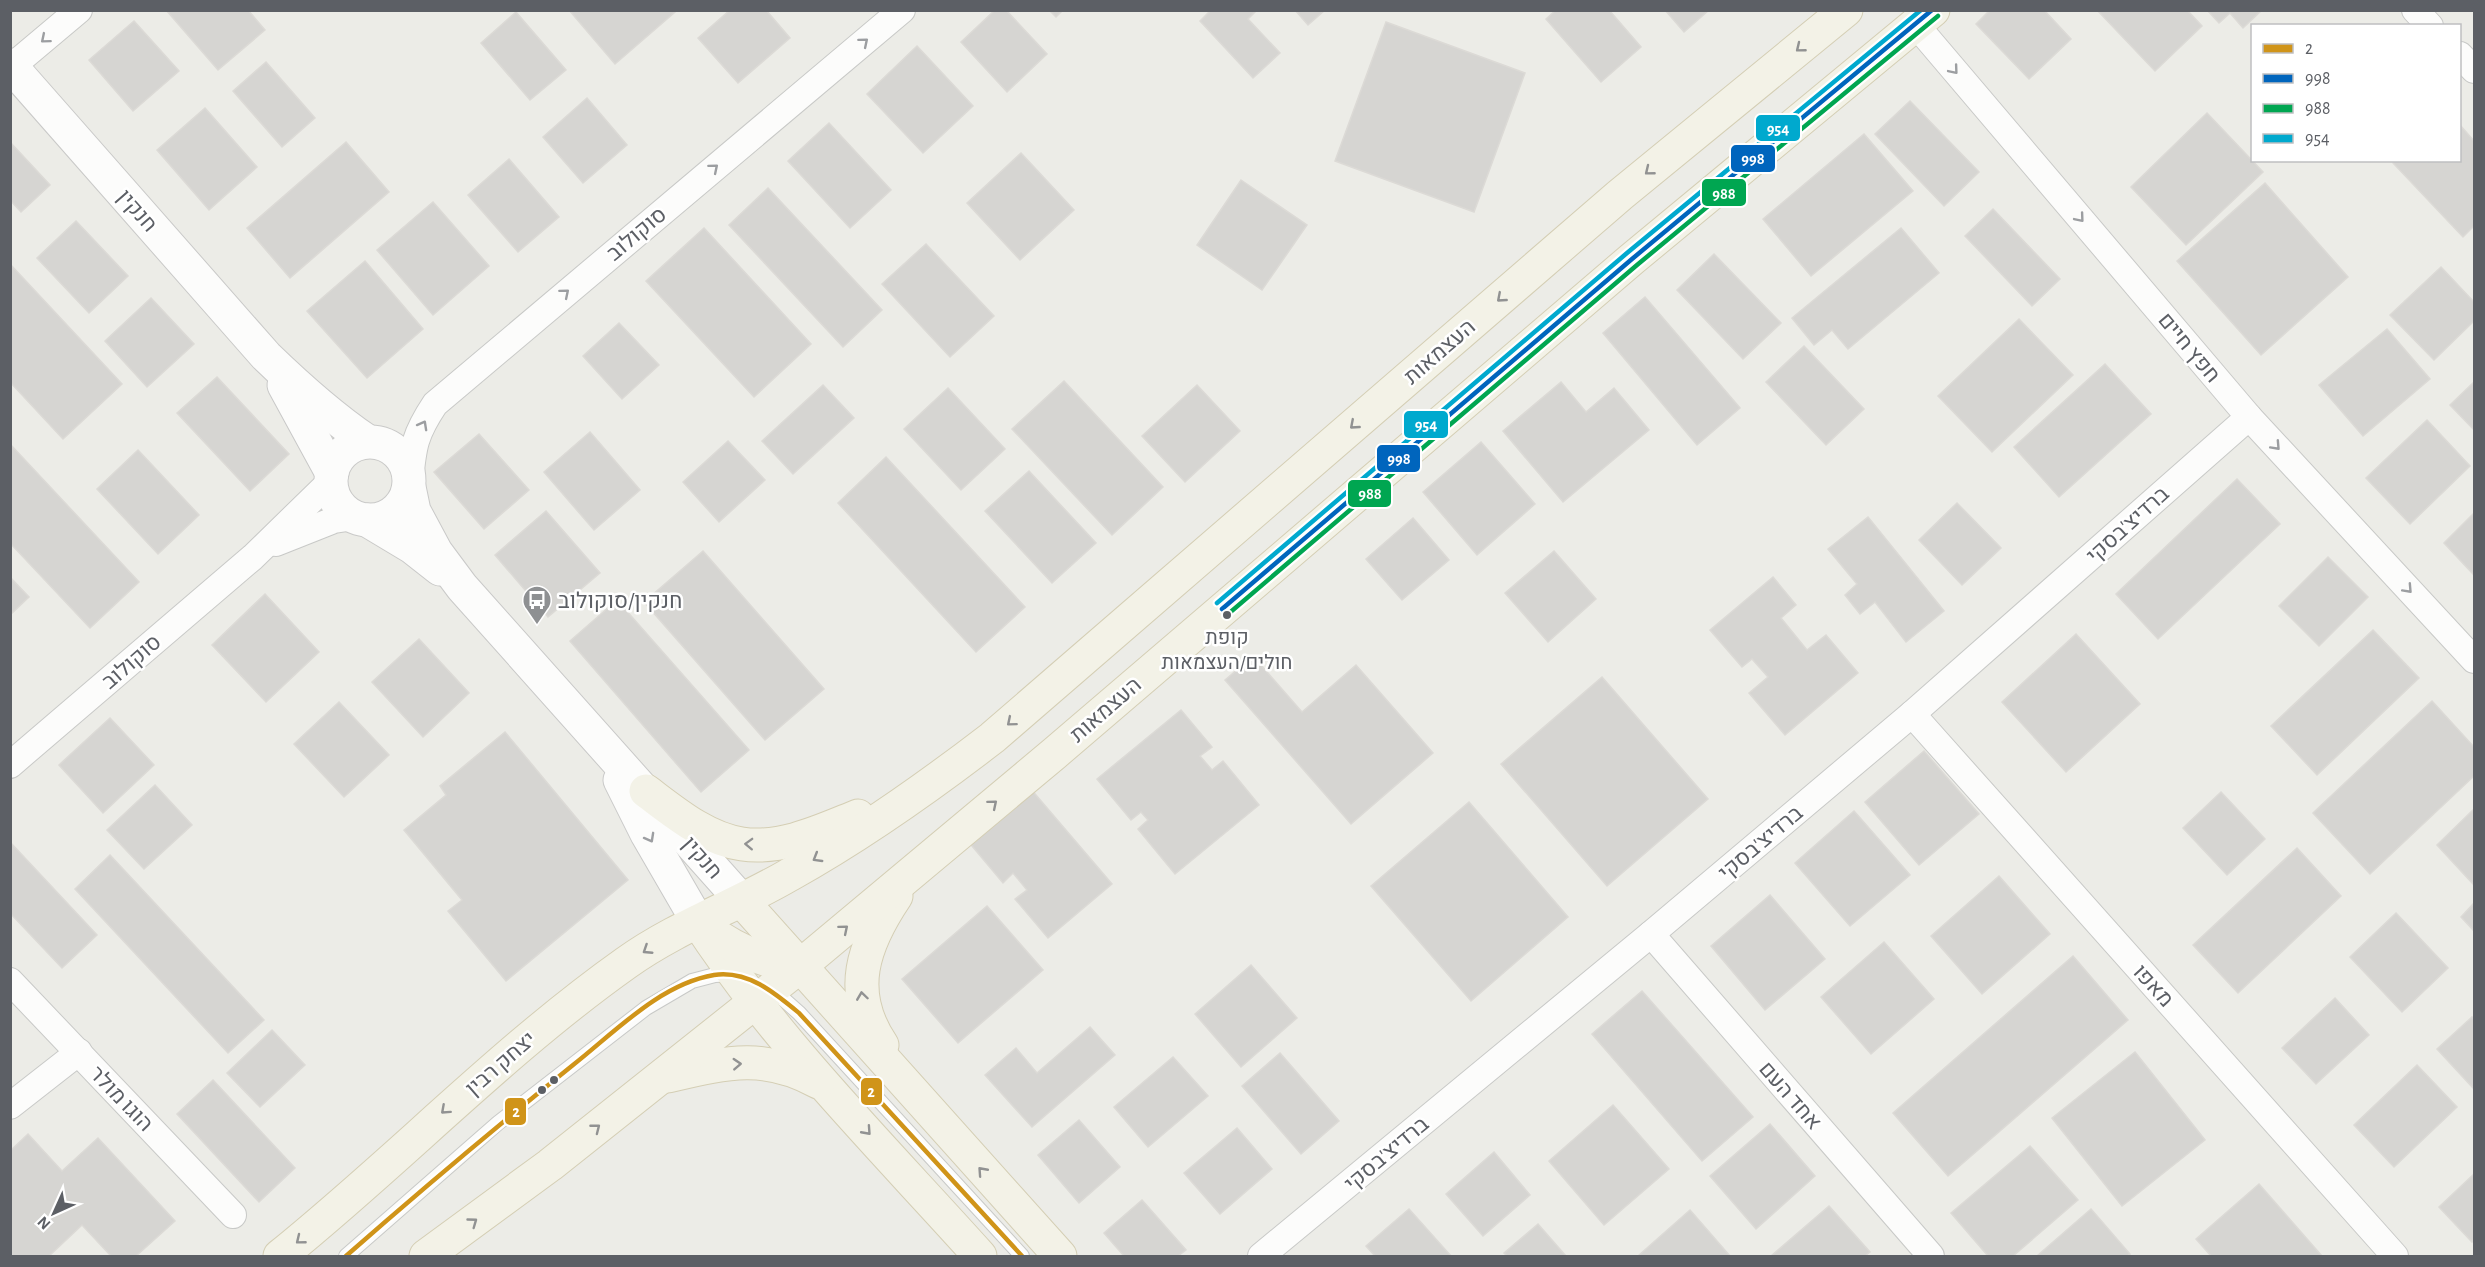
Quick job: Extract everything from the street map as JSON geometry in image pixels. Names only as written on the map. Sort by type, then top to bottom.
[{"type":"main road","name":"העצמאות","points":[[742,902],[859,833],[941,777],[1056,684],[1620,195],[1846,10]]},
{"type":"main road","name":"העצמאות","points":[[799,967],[1632,259],[1925,18]]},
{"type":"main road","points":[[646,791],[685,821],[723,839],[743,845],[770,844],[794,840],[821,831],[868,812],[941,777]]},
{"type":"main road","points":[[914,870],[884,914],[869,945],[862,966],[861,985],[864,1011],[874,1034],[919,1101],[1060,1257]]},
{"type":"main road","name":"יצחק רבין","points":[[280,1257],[546,1023],[627,962],[657,943],[742,902]]},
{"type":"main road","name":"חנקין","points":[[742,902],[919,1101]]},
{"type":"main road","points":[[698,922],[734,948],[758,958],[799,967]]},
{"type":"main road","points":[[698,922],[732,974],[763,996],[828,1088],[980,1257]]},
{"type":"main road","points":[[426,1257],[550,1165],[799,967]]},
{"type":"main road","points":[[659,1078],[712,1066],[765,1063],[785,1066],[828,1088]]},
{"type":"street","points":[[11,67],[79,10]]},
{"type":"street","name":"סוקולוב","points":[[409,484],[413,446],[421,425],[442,397],[902,10]]},
{"type":"street","points":[[2415,10],[2428,24]]},
{"type":"street","name":"חפץ חיים","points":[[1925,18],[2249,417],[2475,660]]},
{"type":"street","points":[[2461,56],[2475,70]]},
{"type":"street","name":"חנקין","points":[[11,67],[266,356],[310,398],[340,423],[367,441]]},
{"type":"street","name":"חנקין","points":[[266,356],[316,442],[332,477]]},
{"type":"street","name":"ברדיצ'בסקי","points":[[1261,1257],[1912,714],[2249,417]]},
{"type":"street","points":[[367,441],[380,443],[397,452],[408,468],[409,484],[401,505],[392,514],[380,519],[360,519],[343,510],[335,499],[332,477],[336,461],[344,451],[355,444],[367,441]]},
{"type":"street","name":"סוקולוב","points":[[10,765],[253,557],[332,477]]},
{"type":"street","name":"חנקין","points":[[409,484],[414,511],[436,552],[462,587],[604,748],[646,791],[742,902]]},
{"type":"street","name":"חנקין","points":[[360,519],[412,547],[462,587]]},
{"type":"street","name":"סוקולוב","points":[[253,557],[277,542],[313,526],[334,520],[360,519]]},
{"type":"street","name":"מאפו","points":[[1912,714],[2395,1257]]},
{"type":"street","name":"חנקין","points":[[604,748],[647,834],[698,922]]},
{"type":"street","name":"אחד העם","points":[[1651,934],[1931,1257]]},
{"type":"street","name":"הוגו מולר","points":[[10,981],[233,1215]]},
{"type":"street","points":[[10,1106],[79,1052]]},
{"type":"lane","points":[[346,1257],[498,1124],[646,1008],[692,981],[715,975],[732,974]]},
{"type":"lane","points":[[763,996],[799,1013],[1022,1257]]},
{"type":"building","points":[[166,10],[248,10],[265,30],[218,70]]},
{"type":"building","points":[[569,10],[674,10],[675,12],[615,64]]},
{"type":"building","points":[[730,10],[766,10],[790,38],[738,83],[698,38]]},
{"type":"building","points":[[995,10],[1006,10],[1047,54],[1007,92],[961,42]]},
{"type":"building","points":[[1049,10],[1063,10],[1056,17]]},
{"type":"building","points":[[1211,10],[1257,10],[1248,19],[1280,53],[1253,78],[1200,21]]},
{"type":"building","points":[[1295,10],[1325,10],[1308,25]]},
{"type":"building","points":[[1556,10],[1609,10],[1641,47],[1601,82],[1546,19]]},
{"type":"building","points":[[1665,10],[1709,10],[1684,32]]},
{"type":"building","points":[[1990,10],[2044,10],[2071,39],[2029,79],[1976,24]]},
{"type":"building","points":[[2097,10],[2187,10],[2202,26],[2155,71]]},
{"type":"building","points":[[2207,10],[2262,10],[2243,28],[2230,13],[2219,23]]},
{"type":"building","points":[[516,12],[566,70],[530,100],[481,43]]},
{"type":"building","points":[[134,21],[179,71],[133,111],[89,60]]},
{"type":"building","points":[[1386,22],[1525,73],[1474,212],[1335,161]]},
{"type":"building","points":[[917,46],[973,106],[923,153],[867,94]]},
{"type":"building","points":[[266,62],[315,118],[282,147],[233,91]]},
{"type":"building","points":[[587,98],[627,145],[583,183],[543,137]]},
{"type":"building","points":[[1910,101],[1979,172],[1944,206],[1875,134]]},
{"type":"building","points":[[205,108],[257,167],[209,210],[157,150]]},
{"type":"building","points":[[2207,113],[2251,162],[2263,172],[2186,245],[2131,187]]},
{"type":"building","points":[[829,123],[891,190],[850,228],[788,161]]},
{"type":"building","points":[[2461,126],[2474,141],[2474,226],[2463,237],[2393,163],[2461,162]]},
{"type":"building","points":[[1864,134],[1913,191],[1811,276],[1763,219]]},
{"type":"building","points":[[10,142],[50,185],[21,212],[10,200]]},
{"type":"building","points":[[346,142],[389,192],[290,278],[247,228]]},
{"type":"building","points":[[1021,153],[1074,210],[1020,260],[967,203]]},
{"type":"building","points":[[509,159],[559,217],[518,252],[468,195]]},
{"type":"building","points":[[1241,180],[1307,225],[1262,290],[1197,245]]},
{"type":"building","points":[[2265,183],[2348,277],[2261,355],[2177,261]]},
{"type":"building","points":[[768,188],[882,310],[843,347],[729,225]]},
{"type":"building","points":[[433,202],[489,266],[433,315],[377,250]]},
{"type":"building","points":[[1993,209],[2060,279],[2032,306],[1965,236]]},
{"type":"building","points":[[76,221],[128,276],[89,313],[37,258]]},
{"type":"building","points":[[704,228],[811,344],[754,397],[646,281]]},
{"type":"building","points":[[1901,228],[1939,273],[1848,349],[1832,330],[1814,345],[1792,318]]},
{"type":"building","points":[[926,244],[994,316],[950,357],[882,284]]},
{"type":"building","points":[[1714,254],[1781,323],[1743,359],[1677,290]]},
{"type":"building","points":[[365,261],[423,329],[367,378],[307,311]]},
{"type":"building","points":[[10,264],[122,384],[63,439],[10,382]]},
{"type":"building","points":[[2441,267],[2474,302],[2474,321],[2434,360],[2390,315]]},
{"type":"building","points":[[1645,297],[1740,408],[1697,445],[1603,333]]},
{"type":"building","points":[[151,298],[194,344],[147,387],[105,341]]},
{"type":"building","points":[[2019,319],[2073,375],[1992,452],[1938,396]]},
{"type":"building","points":[[619,323],[659,365],[622,399],[583,356]]},
{"type":"building","points":[[2387,329],[2430,379],[2363,436],[2319,385]]},
{"type":"building","points":[[1804,346],[1864,409],[1826,445],[1766,382]]},
{"type":"building","points":[[2105,364],[2151,414],[2059,497],[2014,447]]},
{"type":"building","points":[[217,377],[289,454],[250,491],[177,413]]},
{"type":"building","points":[[1064,381],[1163,487],[1112,535],[1012,429]]},
{"type":"building","points":[[1561,382],[1586,412],[1614,388],[1649,430],[1563,502],[1503,431]]},
{"type":"building","points":[[2474,382],[2474,430],[2450,405]]},
{"type":"building","points":[[823,385],[854,418],[793,474],[762,441]]},
{"type":"building","points":[[1197,385],[1240,431],[1185,482],[1142,436]]},
{"type":"building","points":[[948,388],[1005,449],[961,490],[904,429]]},
{"type":"building","points":[[2427,420],[2470,466],[2410,524],[2366,478]]},
{"type":"building","points":[[590,432],[640,490],[594,530],[544,472]]},
{"type":"building","points":[[479,434],[529,490],[484,529],[434,472]]},
{"type":"building","points":[[728,441],[765,480],[719,522],[683,482]]},
{"type":"building","points":[[1481,442],[1535,504],[1477,555],[1423,492]]},
{"type":"building","points":[[10,444],[139,582],[90,628],[10,543]]},
{"type":"building","points":[[138,450],[199,515],[158,554],[97,489]]},
{"type":"building","points":[[886,457],[1025,607],[976,652],[838,503]]},
{"type":"building","points":[[1029,471],[1096,543],[1052,583],[985,511]]},
{"type":"building","points":[[2237,479],[2280,524],[2158,639],[2116,594]]},
{"type":"building","points":[[1957,503],[2001,548],[1962,585],[1919,540]]},
{"type":"building","points":[[546,511],[600,573],[548,617],[495,555]]},
{"type":"building","points":[[2474,513],[2474,575],[2444,543]]},
{"type":"building","points":[[1868,517],[1944,611],[1906,642],[1875,602],[1860,614],[1845,595],[1857,584],[1828,549]]},
{"type":"building","points":[[1413,518],[1449,560],[1402,600],[1366,559]]},
{"type":"building","points":[[703,551],[824,689],[765,740],[644,602]]},
{"type":"building","points":[[1554,551],[1596,599],[1548,642],[1505,593]]},
{"type":"building","points":[[2328,557],[2368,597],[2319,646],[2279,606]]},
{"type":"building","points":[[10,577],[29,597],[10,615]]},
{"type":"building","points":[[1773,577],[1796,605],[1781,618],[1807,650],[1826,635],[1858,673],[1785,735],[1749,693],[1768,677],[1752,659],[1742,667],[1710,630]]},
{"type":"building","points":[[265,594],[319,652],[266,702],[212,645]]},
{"type":"building","points":[[617,600],[749,750],[701,792],[570,641]]},
{"type":"building","points":[[2373,630],[2419,678],[2317,775],[2271,726]]},
{"type":"building","points":[[2076,634],[2140,704],[2066,772],[2002,702]]},
{"type":"building","points":[[419,639],[469,693],[423,737],[372,682]]},
{"type":"building","points":[[1253,656],[1302,712],[1356,665],[1433,753],[1351,824],[1225,680]]},
{"type":"building","points":[[1602,677],[1708,799],[1607,886],[1501,764]]},
{"type":"building","points":[[2432,701],[2474,747],[2474,776],[2370,874],[2313,813]]},
{"type":"building","points":[[339,702],[389,755],[344,797],[294,744]]},
{"type":"building","points":[[1181,710],[1212,747],[1200,756],[1212,770],[1223,761],[1259,805],[1175,874],[1138,829],[1148,820],[1141,812],[1131,820],[1097,779]]},
{"type":"building","points":[[110,718],[154,765],[103,813],[59,765]]},
{"type":"building","points":[[505,732],[628,880],[506,981],[448,911],[462,900],[404,830],[446,795],[440,786]]},
{"type":"building","points":[[1924,751],[1979,814],[1919,865],[1865,802]]},
{"type":"building","points":[[155,785],[192,825],[144,869],[107,830]]},
{"type":"building","points":[[1030,788],[1112,884],[1048,938],[1015,899],[1027,890],[1013,873],[1003,883],[967,840]]},
{"type":"building","points":[[2221,792],[2265,839],[2227,875],[2183,828]]},
{"type":"building","points":[[1469,802],[1568,917],[1471,1001],[1371,886]]},
{"type":"building","points":[[2474,809],[2474,885],[2437,845]]},
{"type":"building","points":[[1854,811],[1910,875],[1850,926],[1795,863]]},
{"type":"building","points":[[10,842],[97,935],[62,968],[10,913]]},
{"type":"building","points":[[2297,848],[2341,896],[2238,993],[2193,945]]},
{"type":"building","points":[[110,855],[264,1020],[228,1053],[75,889]]},
{"type":"building","points":[[1999,876],[2050,934],[1982,994],[1931,936]]},
{"type":"building","points":[[1770,895],[1825,959],[1765,1010],[1711,946]]},
{"type":"building","points":[[2474,903],[2474,931],[2461,917]]},
{"type":"building","points":[[987,906],[1043,970],[958,1043],[902,979]]},
{"type":"building","points":[[2396,913],[2448,968],[2402,1012],[2350,957]]},
{"type":"building","points":[[1884,942],[1934,999],[1871,1054],[1821,997]]},
{"type":"building","points":[[2073,956],[2128,1020],[1948,1176],[1893,1113]]},
{"type":"building","points":[[1251,965],[1297,1018],[1241,1067],[1195,1014]]},
{"type":"building","points":[[1642,991],[1753,1117],[1702,1161],[1592,1034]]},
{"type":"building","points":[[2335,998],[2369,1035],[2316,1084],[2282,1048]]},
{"type":"building","points":[[2472,1017],[2474,1020],[2474,1089],[2437,1049]]},
{"type":"building","points":[[1090,1027],[1115,1055],[1032,1127],[985,1075],[1016,1048],[1037,1073]]},
{"type":"building","points":[[272,1030],[305,1065],[260,1107],[227,1073]]},
{"type":"building","points":[[2135,1052],[2205,1140],[2122,1206],[2052,1118]]},
{"type":"building","points":[[1280,1053],[1339,1121],[1301,1154],[1242,1086]]},
{"type":"building","points":[[1173,1057],[1208,1096],[1148,1147],[1114,1107]]},
{"type":"building","points":[[2417,1065],[2457,1107],[2394,1167],[2354,1125]]},
{"type":"building","points":[[213,1080],[295,1168],[259,1202],[177,1114]]},
{"type":"building","points":[[1613,1105],[1669,1169],[1604,1225],[1549,1161]]},
{"type":"building","points":[[1079,1120],[1120,1167],[1079,1203],[1038,1155]]},
{"type":"building","points":[[1770,1124],[1815,1176],[1756,1229],[1710,1176]]},
{"type":"building","points":[[1237,1128],[1272,1169],[1220,1214],[1184,1173]]},
{"type":"building","points":[[28,1134],[62,1171],[98,1138],[175,1221],[136,1256],[111,1256],[82,1225],[49,1256],[10,1256],[10,1151]]},
{"type":"building","points":[[2030,1146],[2078,1200],[2013,1256],[1988,1256],[1951,1213]]},
{"type":"building","points":[[1494,1152],[1530,1195],[1483,1236],[1446,1194]]},
{"type":"building","points":[[2474,1174],[2474,1239],[2472,1242],[2439,1207]]},
{"type":"building","points":[[2259,1184],[2322,1256],[2211,1256],[2196,1239]]},
{"type":"building","points":[[1142,1200],[1186,1250],[1178,1256],[1124,1256],[1104,1233]]},
{"type":"building","points":[[1829,1206],[1870,1252],[1865,1256],[1771,1256]]},
{"type":"building","points":[[1409,1209],[1451,1256],[1375,1256],[1366,1246]]},
{"type":"building","points":[[2091,1209],[2130,1254],[2127,1256],[2037,1256]]},
{"type":"building","points":[[1690,1210],[1730,1256],[1638,1256]]},
{"type":"building","points":[[1538,1224],[1566,1256],[1507,1256],[1504,1253]]},
{"type":"transit line","name":"954","points":[[1217,603],[1627,253],[1921,10]]},
{"type":"transit line","name":"998","points":[[1222,609],[1632,259],[1932,10]]},
{"type":"transit line","name":"988","points":[[1227,615],[1637,265],[1938,16]]},
{"type":"transit line","name":"2","points":[[346,1256],[430,1183],[639,1011],[675,988],[694,980],[726,974],[760,985],[799,1013],[1022,1256]]},
{"type":"place","name":"קופת חולים/העצמאות","points":[[1227,615]]},
{"type":"place","name":"חנקין/סוקולוב","points":[[537,626]]}]
